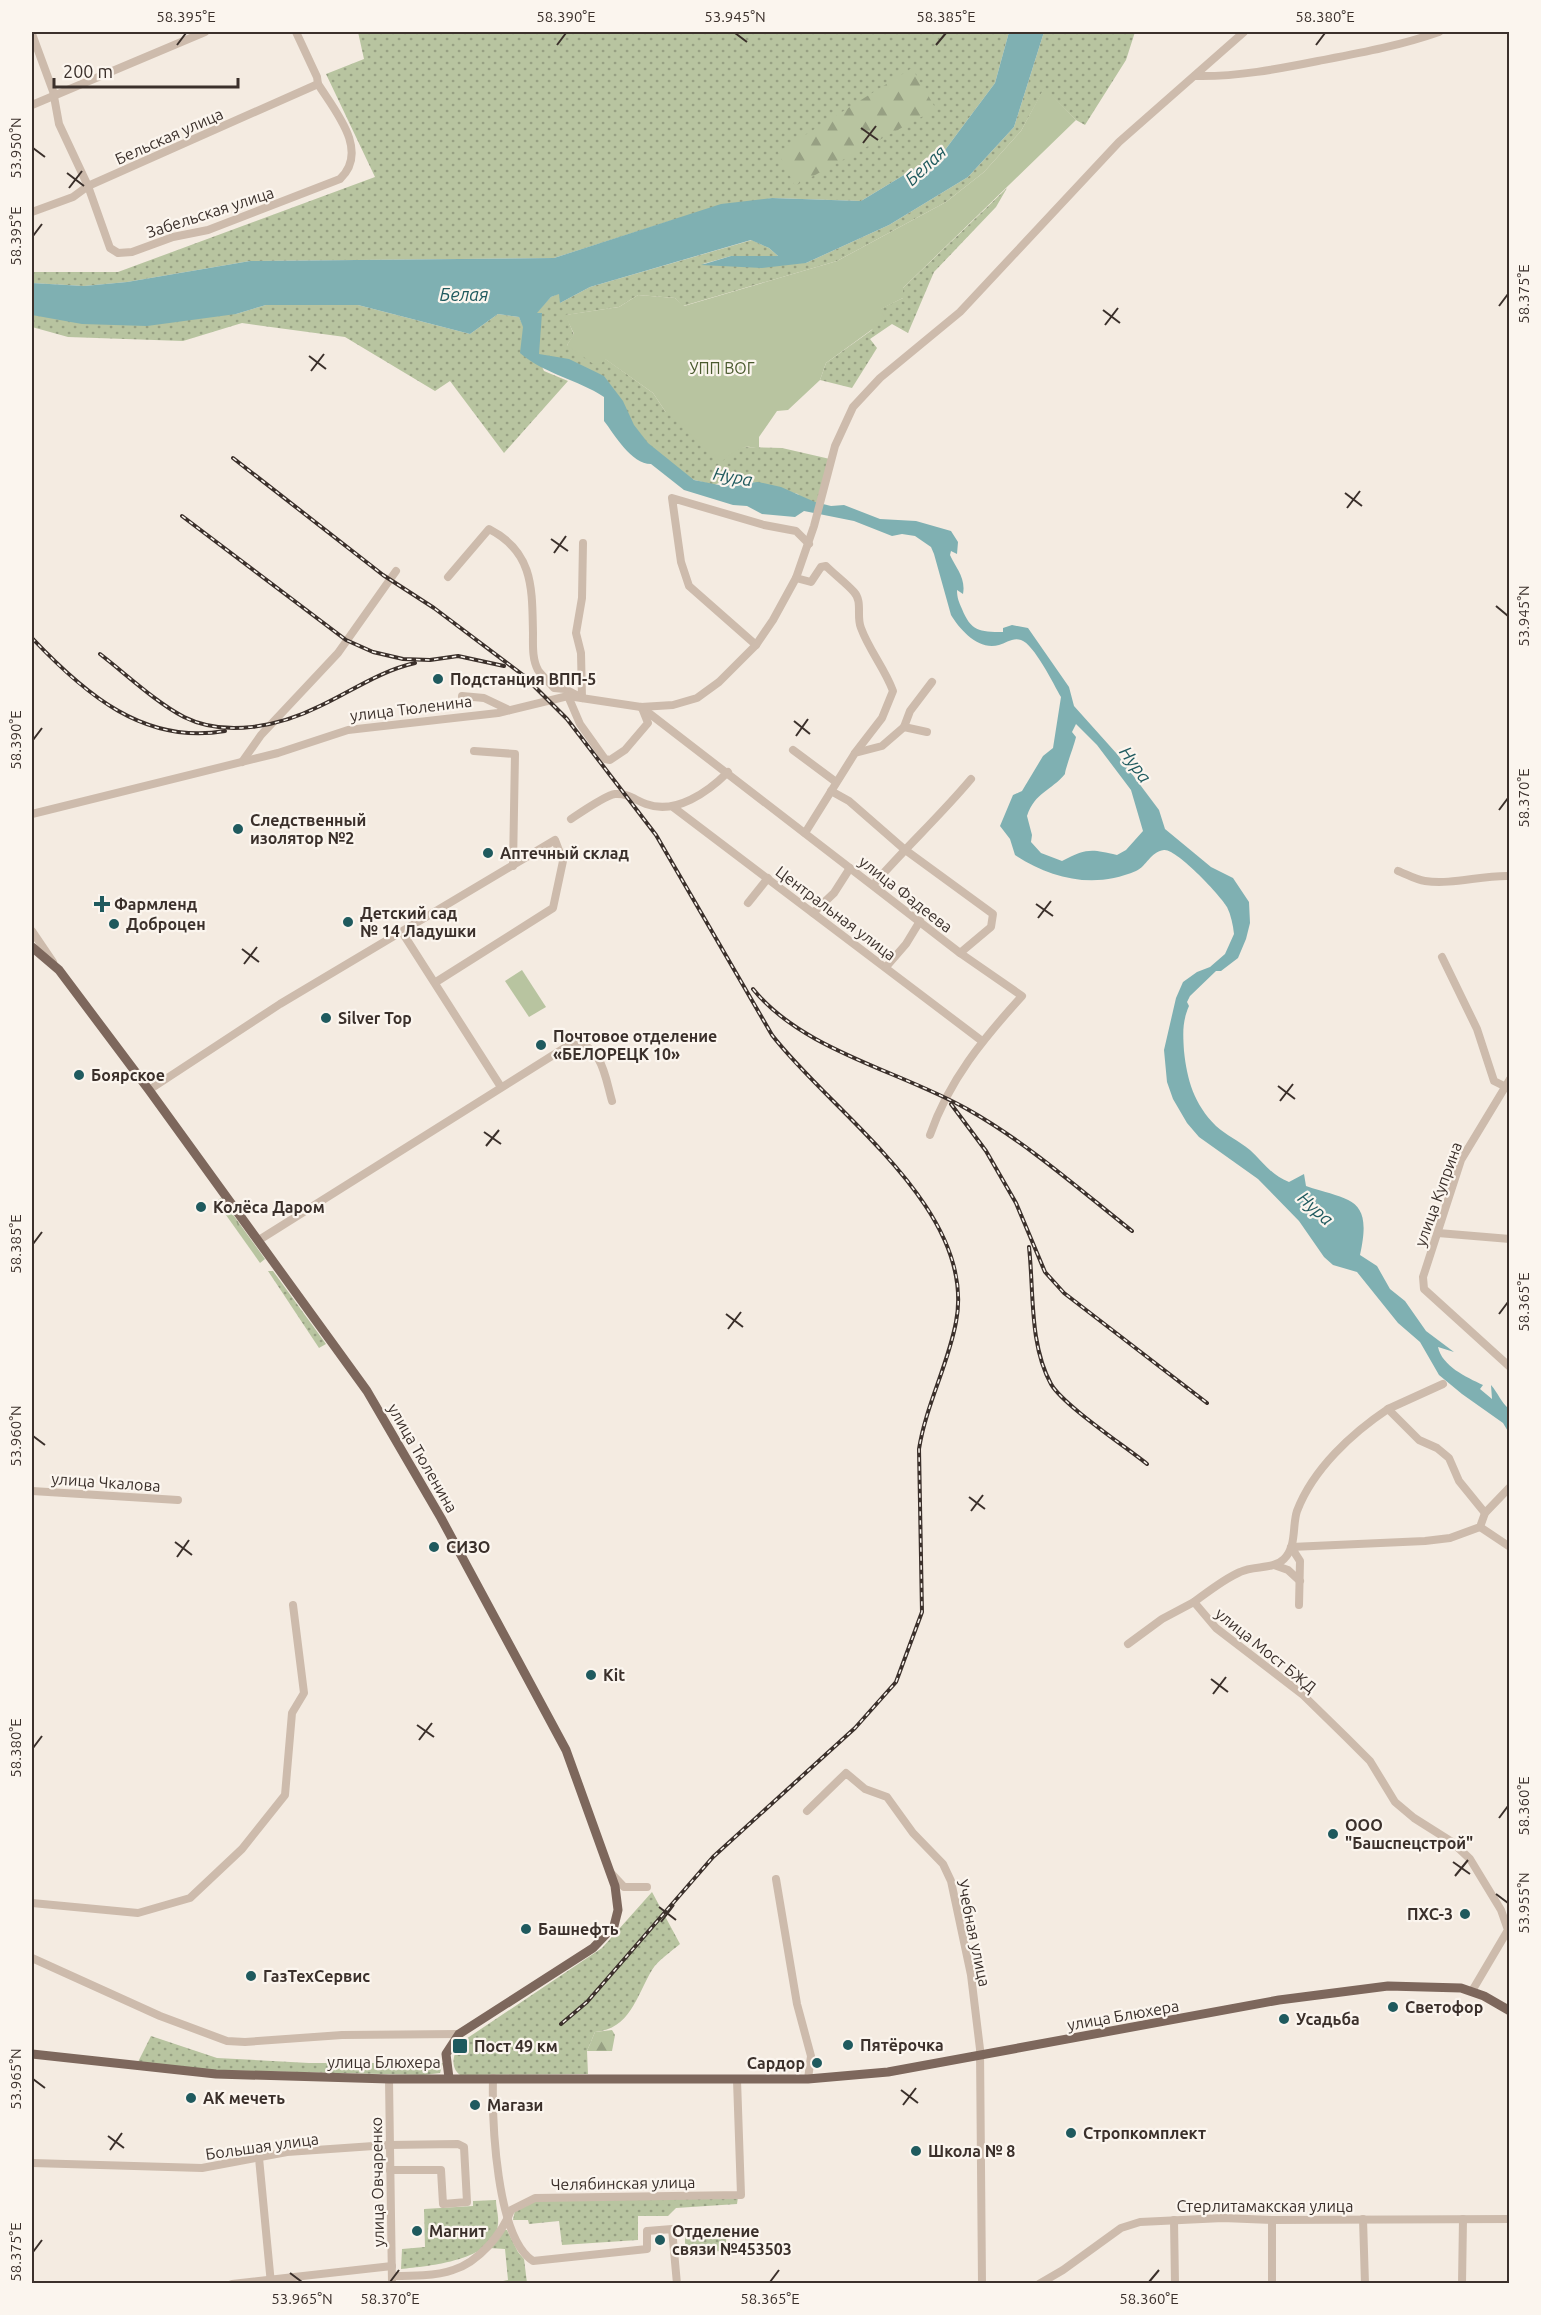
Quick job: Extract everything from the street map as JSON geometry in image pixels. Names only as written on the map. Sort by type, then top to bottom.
[{"type":"main road","name":"улица Тюленина","points":[[32,946],[59,970],[259,1240],[367,1391],[541,1700],[566,1750],[610,1871],[618,1910],[614,1926],[607,1936],[593,1948],[459,2034]]},
{"type":"main road","name":"улица Блюхера","points":[[32,2054],[216,2074],[389,2079],[808,2079],[888,2072],[1279,2000],[1388,1986],[1449,1986],[1472,1990],[1509,2011]]},
{"type":"main road","points":[[450,2078],[446,2054],[459,2034]]},
{"type":"street","points":[[32,105],[206,32]]},
{"type":"street","points":[[296,32],[317,77],[318,84]]},
{"type":"street","name":"улица Тюленина","points":[[32,814],[242,762],[348,730],[509,710],[568,696],[641,707],[673,705],[697,698],[719,682],[756,645],[796,578],[809,544],[822,491],[843,426],[853,407],[880,378],[960,312],[1119,142],[1244,32]]},
{"type":"street","points":[[1195,76],[1223,77],[1300,65],[1400,46],[1439,32]]},
{"type":"street","points":[[32,33],[54,96],[59,124],[88,186]]},
{"type":"street","name":"Забельская улица","points":[[88,186],[110,248],[118,254],[132,252],[173,237],[208,230],[340,179],[349,171],[353,156],[352,144],[318,84]]},
{"type":"street","name":"Бельская улица","points":[[32,212],[73,197],[88,186],[318,84]]},
{"type":"street","points":[[756,645],[689,585],[681,562],[672,498],[764,525],[796,531],[809,544]]},
{"type":"street","points":[[448,577],[489,529],[500,535],[521,558],[532,584],[533,655],[538,669],[554,688],[565,689],[582,698],[581,653],[576,633],[582,598],[584,543]]},
{"type":"street","points":[[796,578],[811,582],[821,567],[826,566],[854,592],[860,602],[858,620],[861,630],[881,663],[893,691],[882,718],[855,753],[805,833]]},
{"type":"street","points":[[242,762],[261,735],[338,652],[396,571]]},
{"type":"street","points":[[855,753],[882,746],[904,727],[910,711],[932,682]]},
{"type":"street","points":[[462,696],[484,698],[509,710]]},
{"type":"street","points":[[568,696],[580,724],[605,759],[610,760],[625,750],[648,723],[641,707]]},
{"type":"street","name":"улица Фадеева","points":[[641,707],[960,953],[1022,996],[982,1041],[951,1084],[930,1135]]},
{"type":"street","points":[[904,727],[927,732]]},
{"type":"street","points":[[794,750],[836,782]]},
{"type":"street","points":[[474,751],[515,754],[513,866]]},
{"type":"street","points":[[571,819],[613,794],[626,794],[647,805],[673,807],[711,789],[728,772]]},
{"type":"street","points":[[873,885],[904,849],[930,827],[971,779]]},
{"type":"street","points":[[831,791],[849,801],[904,849],[993,914],[991,927],[960,953]]},
{"type":"street","name":"Центральная улица","points":[[673,807],[982,1041]]},
{"type":"street","points":[[149,1090],[280,1004],[555,840],[563,861],[553,908],[436,982]]},
{"type":"street","points":[[813,913],[834,893],[850,868]]},
{"type":"street","points":[[1398,871],[1423,881],[1449,882],[1509,876]]},
{"type":"street","points":[[748,903],[768,878]]},
{"type":"street","points":[[886,967],[906,944],[920,921]]},
{"type":"street","name":"улица Тюленина","points":[[32,931],[59,970]]},
{"type":"street","points":[[402,932],[501,1087]]},
{"type":"street","points":[[1442,957],[1477,1029],[1494,1081],[1507,1088]]},
{"type":"street","points":[[259,1240],[574,1042],[584,1044],[598,1055],[612,1101]]},
{"type":"street","name":"улица Куприна","points":[[1509,1079],[1507,1088],[1461,1160],[1425,1266],[1424,1289],[1509,1367]]},
{"type":"street","points":[[1438,1233],[1509,1239]]},
{"type":"street","points":[[1274,1565],[1284,1559],[1291,1547],[1297,1511],[1314,1482],[1345,1443],[1364,1425],[1388,1408],[1443,1384]]},
{"type":"street","points":[[1388,1408],[1419,1440],[1437,1448],[1449,1458],[1459,1481],[1485,1513]]},
{"type":"street","points":[[1480,1527],[1485,1513],[1509,1487]]},
{"type":"street","name":"улица Чкалова","points":[[32,1491],[178,1500]]},
{"type":"street","points":[[1291,1547],[1425,1541],[1450,1538],[1480,1527]]},
{"type":"street","points":[[1480,1527],[1509,1547]]},
{"type":"street","points":[[1291,1547],[1300,1561],[1299,1605]]},
{"type":"street","points":[[1274,1565],[1288,1570],[1300,1581]]},
{"type":"street","name":"улица Мост БЖД","points":[[1274,1565],[1242,1571],[1194,1602],[1202,1615],[1216,1628],[1302,1694],[1346,1737],[1370,1761],[1395,1802],[1414,1818],[1452,1842],[1470,1859],[1501,1910],[1509,1929]]},
{"type":"street","points":[[1128,1644],[1162,1619],[1194,1602]]},
{"type":"street","points":[[32,1903],[138,1913],[190,1898],[242,1849],[285,1795],[292,1713],[304,1693],[293,1605]]},
{"type":"street","name":"Учебная улица","points":[[807,1811],[846,1773],[865,1790],[887,1797],[913,1833],[942,1864],[951,1881],[971,1975],[981,2055]]},
{"type":"street","points":[[610,1871],[624,1887],[647,1887]]},
{"type":"street","points":[[776,1879],[802,2032],[811,2056],[808,2079]]},
{"type":"street","points":[[1472,1990],[1509,1929]]},
{"type":"street","points":[[32,1958],[160,2016],[227,2041],[245,2042],[342,2035],[459,2034]]},
{"type":"street","points":[[981,2055],[982,2283]]},
{"type":"street","points":[[492,2078],[493,2122],[507,2222],[521,2252],[533,2261],[647,2249],[647,2231],[672,2229],[677,2283]]},
{"type":"street","name":"улица Овчаренко","points":[[389,2079],[388,2145],[392,2280]]},
{"type":"street","name":"Челябинская улица","points":[[392,2280],[454,2270],[486,2249],[507,2222],[511,2210],[535,2198],[741,2195],[737,2080]]},
{"type":"street","name":"Большая улица","points":[[32,2163],[202,2168],[287,2152],[388,2145],[458,2144],[464,2147],[467,2202],[443,2204],[441,2170],[390,2170]]},
{"type":"street","points":[[259,2158],[271,2280]]},
{"type":"street","name":"Стерлитамакская улица","points":[[1039,2283],[1063,2270],[1121,2228],[1140,2222],[1223,2218],[1272,2220],[1509,2219]]},
{"type":"street","points":[[1363,2219],[1365,2283]]},
{"type":"street","points":[[1462,2283],[1463,2219]]},
{"type":"street","points":[[1174,2220],[1175,2283]]},
{"type":"street","points":[[1272,2220],[1272,2283]]},
{"type":"street","points":[[232,2283],[392,2266]]},
{"type":"green space","points":[[358,32],[1009,32],[995,83],[945,150],[861,201],[772,198],[673,220],[554,258],[250,261],[127,282],[84,286],[32,283],[32,272],[118,272],[375,177],[326,74],[364,59]]},
{"type":"green space","points":[[1044,32],[1135,32],[1126,60],[1085,125],[1076,120],[1044,89],[1021,131],[984,172],[946,202],[837,261],[683,306],[675,298],[638,295],[619,307],[566,315],[574,335],[567,345],[604,358],[653,393],[665,411],[740,447],[782,448],[830,459],[819,504],[802,500],[798,494],[741,479],[727,486],[721,482],[714,485],[687,478],[637,441],[616,393],[538,357],[536,313],[551,297],[560,293],[560,303],[590,287],[752,240],[769,248],[778,256],[731,256],[703,264],[806,263],[889,225],[968,177],[1014,127]]},
{"type":"green space","points":[[912,68],[936,109],[795,186],[778,152]]},
{"type":"green space","name":"УПП ВОГ","points":[[1044,88],[1076,120],[903,288],[903,298],[881,309],[885,320],[826,363],[820,380],[788,410],[777,411],[759,437],[759,449],[743,447],[721,462],[665,411],[653,393],[605,359],[601,364],[592,363],[567,345],[574,334],[565,315],[619,307],[638,295],[675,298],[684,306],[837,261],[946,202],[984,172],[1021,131]]},
{"type":"green space","points":[[1007,188],[996,207],[934,272],[908,333],[892,324],[870,339],[877,348],[852,388],[820,380],[826,363],[872,330],[880,309],[903,298],[903,288]]},
{"type":"green space","points":[[266,305],[358,305],[470,334],[498,314],[519,317],[544,371],[568,381],[504,453],[450,381],[435,391],[345,337],[242,323],[183,341],[68,337],[32,327],[32,315],[236,314]]},
{"type":"green space","points":[[522,970],[546,1007],[529,1017],[505,981]]},
{"type":"green space","points":[[221,1198],[265,1259],[260,1263],[216,1201]]},
{"type":"green space","points":[[268,1271],[273,1271],[326,1344],[319,1348]]},
{"type":"green space","points":[[652,1892],[680,1944],[655,1966],[631,2010],[624,2018],[607,2030],[595,2032],[587,2051],[588,2074],[460,2075],[455,2068],[454,2059],[460,2043],[602,1948]]},
{"type":"green space","points":[[612,2030],[615,2035],[612,2051],[587,2051],[595,2032]]},
{"type":"green space","points":[[151,2036],[217,2058],[309,2063],[443,2063],[440,2073],[424,2075],[210,2070],[138,2062]]},
{"type":"green space","points":[[738,2197],[737,2204],[676,2208],[668,2216],[638,2216],[638,2240],[562,2245],[559,2221],[529,2224],[528,2220],[513,2220],[515,2210],[537,2199]]},
{"type":"green space","points":[[496,2200],[498,2224],[494,2236],[485,2246],[473,2254],[458,2259],[401,2269],[402,2249],[425,2247],[424,2209],[473,2206],[473,2201]]},
{"type":"green space","points":[[504,2230],[507,2230],[524,2259],[527,2283],[488,2284],[508,2280],[505,2249],[489,2248]]},
{"type":"green space","points":[[698,2232],[698,2239],[726,2239],[727,2251],[685,2252],[685,2233]]},
{"type":"water","points":[[1009,32],[1044,32],[1014,127],[968,177],[889,225],[806,263],[762,268],[701,265],[731,256],[778,256],[769,248],[751,240],[590,287],[560,303],[559,294],[551,297],[537,313],[542,313],[539,354],[569,359],[604,376],[623,401],[634,425],[648,443],[694,480],[719,485],[758,482],[781,487],[815,502],[831,506],[844,505],[880,519],[916,521],[951,531],[958,542],[957,554],[951,551],[950,555],[960,573],[964,588],[963,594],[957,590],[958,598],[969,622],[977,629],[988,632],[1003,632],[1003,628],[1012,625],[1028,628],[1069,687],[1074,706],[1117,754],[1159,810],[1165,829],[1211,867],[1233,878],[1249,902],[1250,923],[1238,958],[1221,971],[1216,971],[1190,996],[1187,1002],[1189,1006],[1183,1034],[1185,1062],[1193,1091],[1202,1109],[1216,1126],[1250,1150],[1278,1176],[1289,1182],[1304,1174],[1306,1186],[1346,1199],[1354,1204],[1360,1211],[1363,1221],[1360,1255],[1377,1266],[1390,1289],[1405,1301],[1426,1331],[1454,1352],[1438,1347],[1444,1360],[1462,1374],[1483,1385],[1480,1389],[1492,1399],[1491,1385],[1509,1409],[1509,1433],[1503,1423],[1439,1375],[1420,1342],[1398,1323],[1357,1272],[1333,1265],[1324,1257],[1299,1221],[1258,1179],[1199,1137],[1187,1123],[1173,1099],[1167,1082],[1164,1050],[1176,998],[1183,982],[1197,972],[1210,967],[1225,954],[1234,934],[1228,910],[1198,874],[1170,851],[1155,853],[1136,871],[1105,879],[1089,880],[1058,875],[1015,855],[1010,839],[1000,826],[1013,795],[1022,791],[1043,756],[1053,748],[1061,697],[1038,657],[1026,643],[1015,639],[999,645],[984,645],[971,638],[959,627],[951,615],[931,547],[915,536],[902,534],[892,536],[854,521],[804,511],[795,517],[762,514],[747,506],[733,505],[684,490],[651,464],[637,459],[624,448],[604,421],[604,397],[540,367],[520,353],[523,327],[519,317],[498,314],[470,334],[358,305],[266,305],[236,314],[147,326],[82,324],[32,315],[32,283],[84,286],[127,282],[250,261],[554,258],[721,204],[772,198],[861,201],[945,150],[995,83]],"holes":[[[1076,724],[1097,745],[1131,790],[1143,831],[1126,850],[1117,855],[1089,851],[1062,861],[1041,853],[1031,842],[1032,835],[1027,816],[1030,808],[1065,774],[1076,737],[1072,732]]]},
{"type":"railway","points":[[233,458],[383,575],[434,608],[523,675],[567,719],[656,835],[772,1035],[895,1166],[923,1203],[945,1241],[957,1281],[956,1322],[919,1449],[922,1612],[896,1682],[855,1728],[713,1857],[587,2002],[561,2024]]},
{"type":"railway","points":[[182,516],[346,640],[373,652],[403,659],[430,660],[458,656],[504,666]]},
{"type":"railway","points":[[32,638],[73,678],[118,711],[168,730],[196,733],[225,731]]},
{"type":"railway","points":[[100,654],[173,711],[200,723],[235,728],[253,727],[288,719],[320,706],[378,676],[415,663]]},
{"type":"railway","points":[[753,989],[774,1010],[825,1044],[941,1095],[989,1122],[1052,1167],[1132,1231]]},
{"type":"railway","points":[[951,1104],[986,1151],[1016,1203],[1045,1272],[1064,1293],[1207,1403]]},
{"type":"railway","points":[[1029,1247],[1036,1335],[1039,1352],[1051,1384],[1081,1414],[1147,1464]]},
{"type":"place","name":"Подстанция ВПП-5","points":[[438,679]]},
{"type":"place","name":"Следственный изолятор №2","points":[[238,829]]},
{"type":"place","name":"Аптечный склад","points":[[488,853]]},
{"type":"place","name":"Фармленд","points":[[102,904]]},
{"type":"place","name":"Детский сад № 14 Ладушки","points":[[348,922]]},
{"type":"place","name":"Доброцен","points":[[114,924]]},
{"type":"place","name":"Silver Top","points":[[326,1018]]},
{"type":"place","name":"Почтовое отделение «БЕЛОРЕЦК 10»","points":[[541,1045]]},
{"type":"place","name":"Боярское","points":[[79,1075]]},
{"type":"place","name":"Колёса Даром","points":[[201,1207]]},
{"type":"place","name":"СИЗО","points":[[434,1547]]},
{"type":"place","name":"Kit","points":[[591,1675]]},
{"type":"place","name":"ООО \"Башспецстрой\"","points":[[1333,1834]]},
{"type":"place","name":"ПХС-3","points":[[1465,1914]]},
{"type":"place","name":"Башнефть","points":[[526,1929]]},
{"type":"place","name":"ГазТехСервис","points":[[251,1976]]},
{"type":"place","name":"Светофор","points":[[1393,2007]]},
{"type":"place","name":"Усадьба","points":[[1284,2019]]},
{"type":"place","name":"Пятёрочка","points":[[848,2045]]},
{"type":"place","name":"Пост 49 км","points":[[460,2046]]},
{"type":"place","name":"Сардор","points":[[817,2063]]},
{"type":"place","name":"АК мечеть","points":[[191,2098]]},
{"type":"place","name":"Магази","points":[[475,2105]]},
{"type":"place","name":"Стропкомплект","points":[[1071,2133]]},
{"type":"place","name":"Школа № 8","points":[[916,2151]]},
{"type":"place","name":"Магнит","points":[[417,2231]]},
{"type":"place","name":"Отделение связи №453503","points":[[660,2240]]},
{"type":"water label","name":"Белая","points":[[925,165]]},
{"type":"water label","name":"Белая","points":[[464,294]]},
{"type":"water label","name":"Нура","points":[[733,476]]},
{"type":"water label","name":"Нура","points":[[1136,764]]},
{"type":"water label","name":"Нура","points":[[1316,1208]]}]
